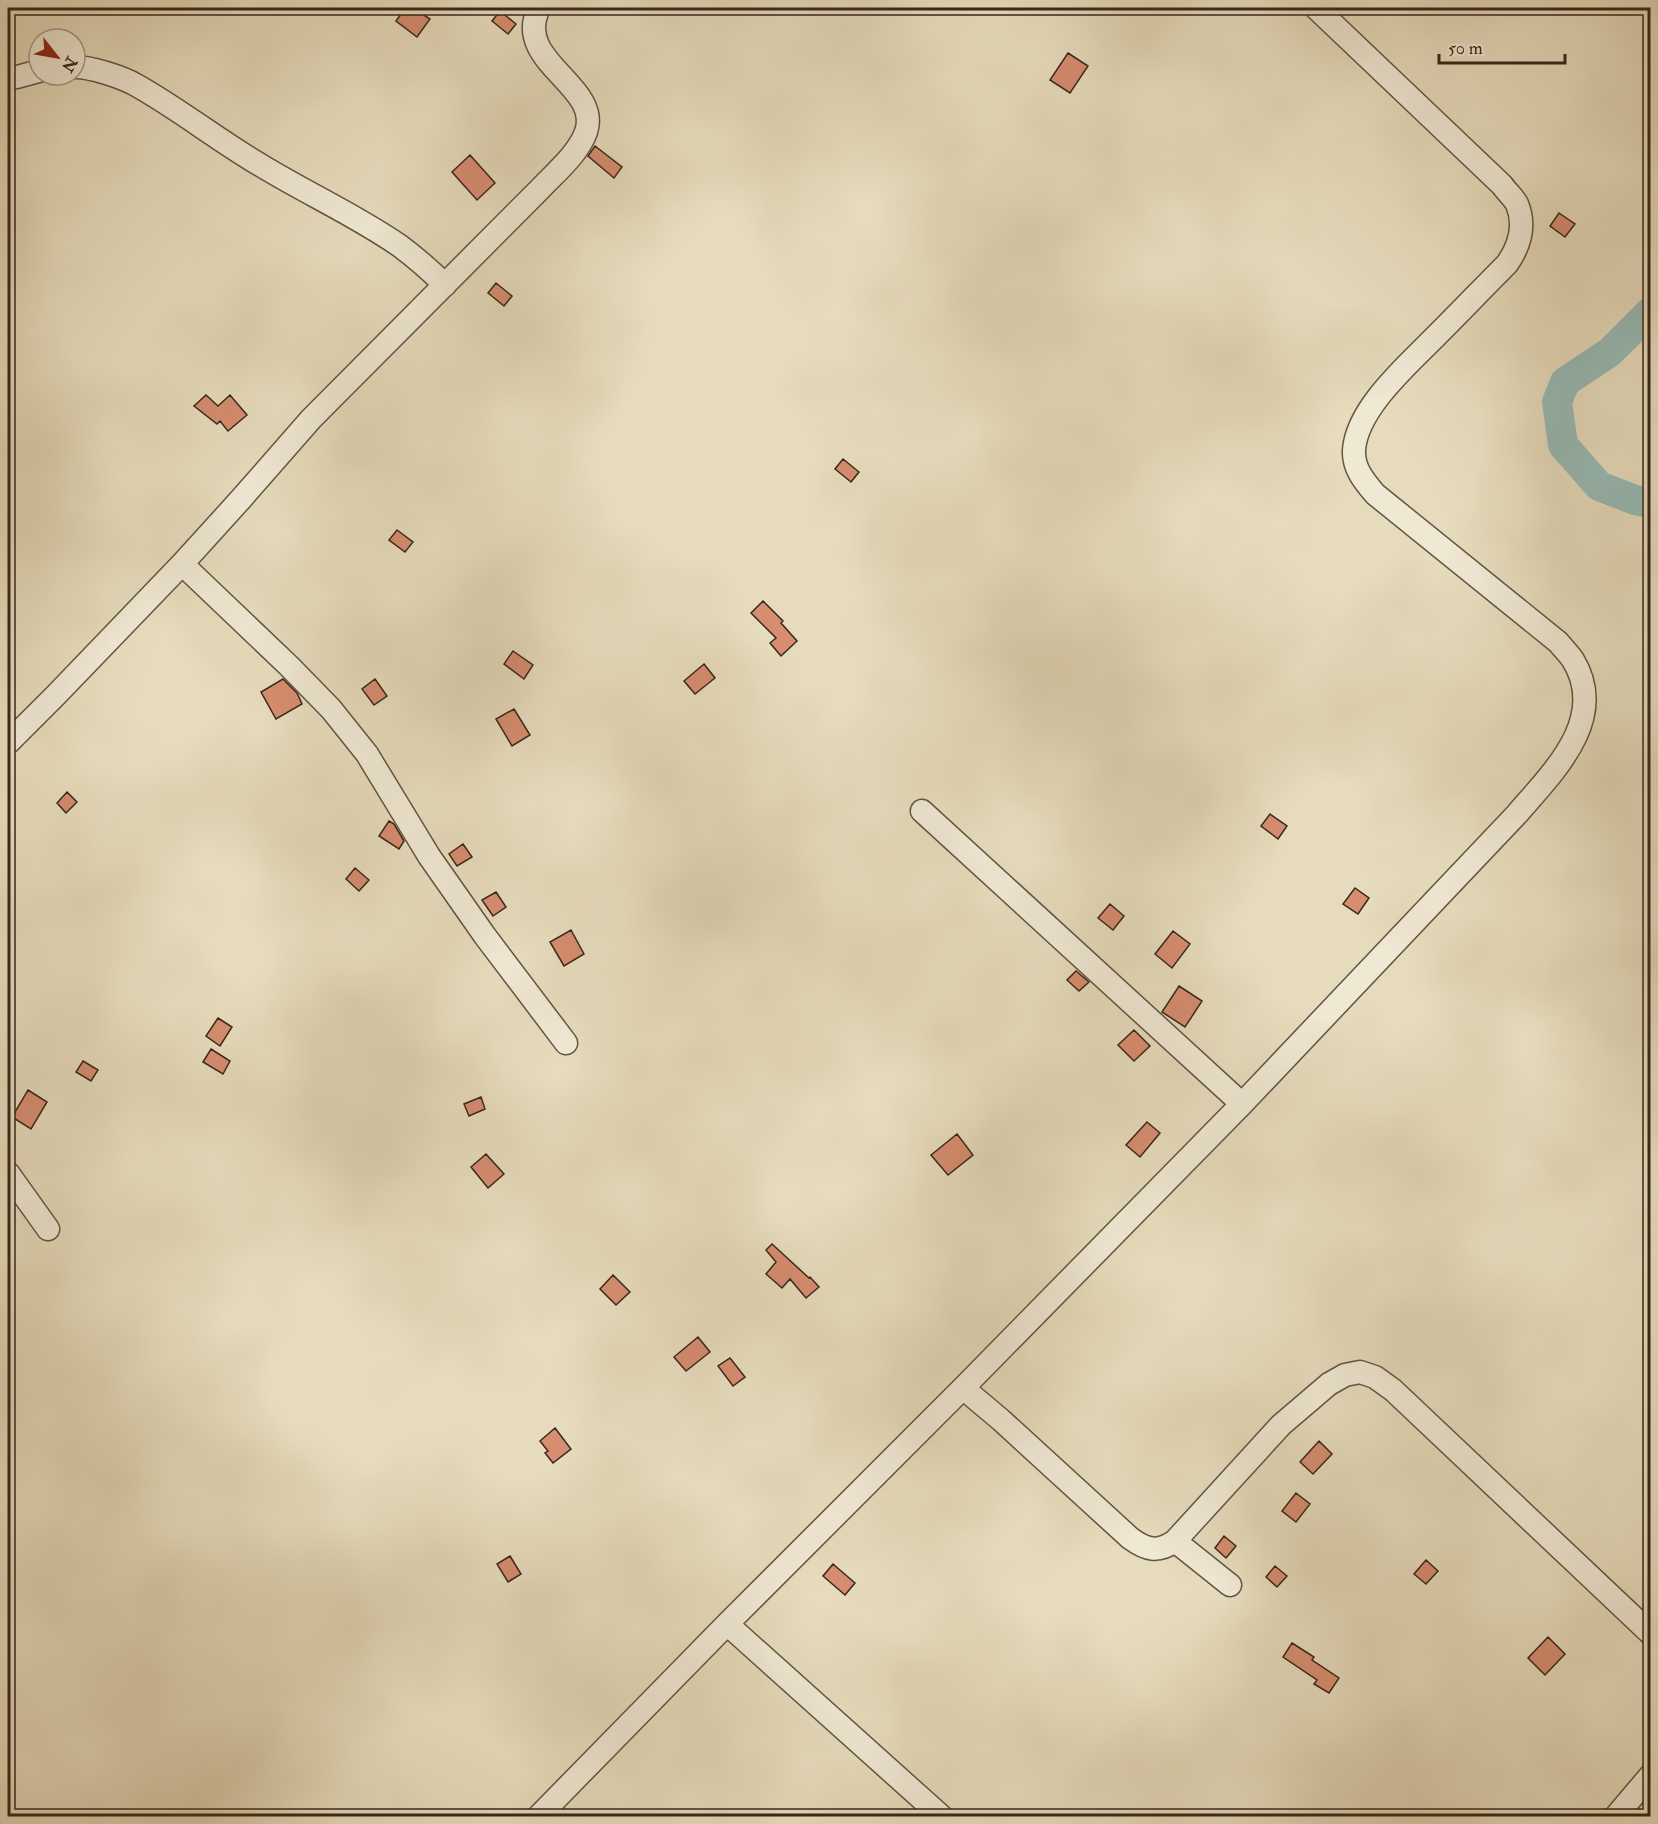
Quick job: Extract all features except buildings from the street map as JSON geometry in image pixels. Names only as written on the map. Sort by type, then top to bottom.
[{"type":"street","points":[[8,743],[182,564],[311,419],[571,156],[587,129],[587,118],[578,96],[546,59],[536,42],[533,28],[535,15],[539,8]]},
{"type":"street","points":[[539,1816],[1242,1104],[1517,814],[1550,777],[1568,751],[1582,723],[1586,699],[1582,680],[1573,660],[1558,642],[1375,494],[1361,477],[1355,462],[1354,448],[1358,432],[1382,391],[1507,264],[1521,236],[1520,220],[1517,203],[1502,185],[1316,8]]},
{"type":"street","points":[[87,70],[134,84],[235,150],[400,246],[445,285]]},
{"type":"street","points":[[8,77],[27,74]]},
{"type":"street","points":[[182,564],[331,709],[367,754],[429,856],[485,936],[566,1043]]},
{"type":"street","points":[[922,811],[1242,1104]]},
{"type":"street","points":[[8,1173],[48,1229]]},
{"type":"street","points":[[963,1388],[1130,1539],[1148,1548],[1157,1549],[1175,1542],[1281,1425],[1329,1384],[1345,1375],[1360,1372],[1375,1377],[1393,1390],[1650,1633]]},
{"type":"street","points":[[1175,1542],[1230,1585]]},
{"type":"street","points":[[727,1624],[941,1816]]},
{"type":"street","points":[[1616,1816],[1650,1776]]},
{"type":"waterway","points":[[1650,312],[1610,352],[1565,382],[1557,402],[1563,445],[1599,486],[1635,500],[1650,503]]},
{"type":"waterway","points":[[586,1816],[588,1812]]}]
